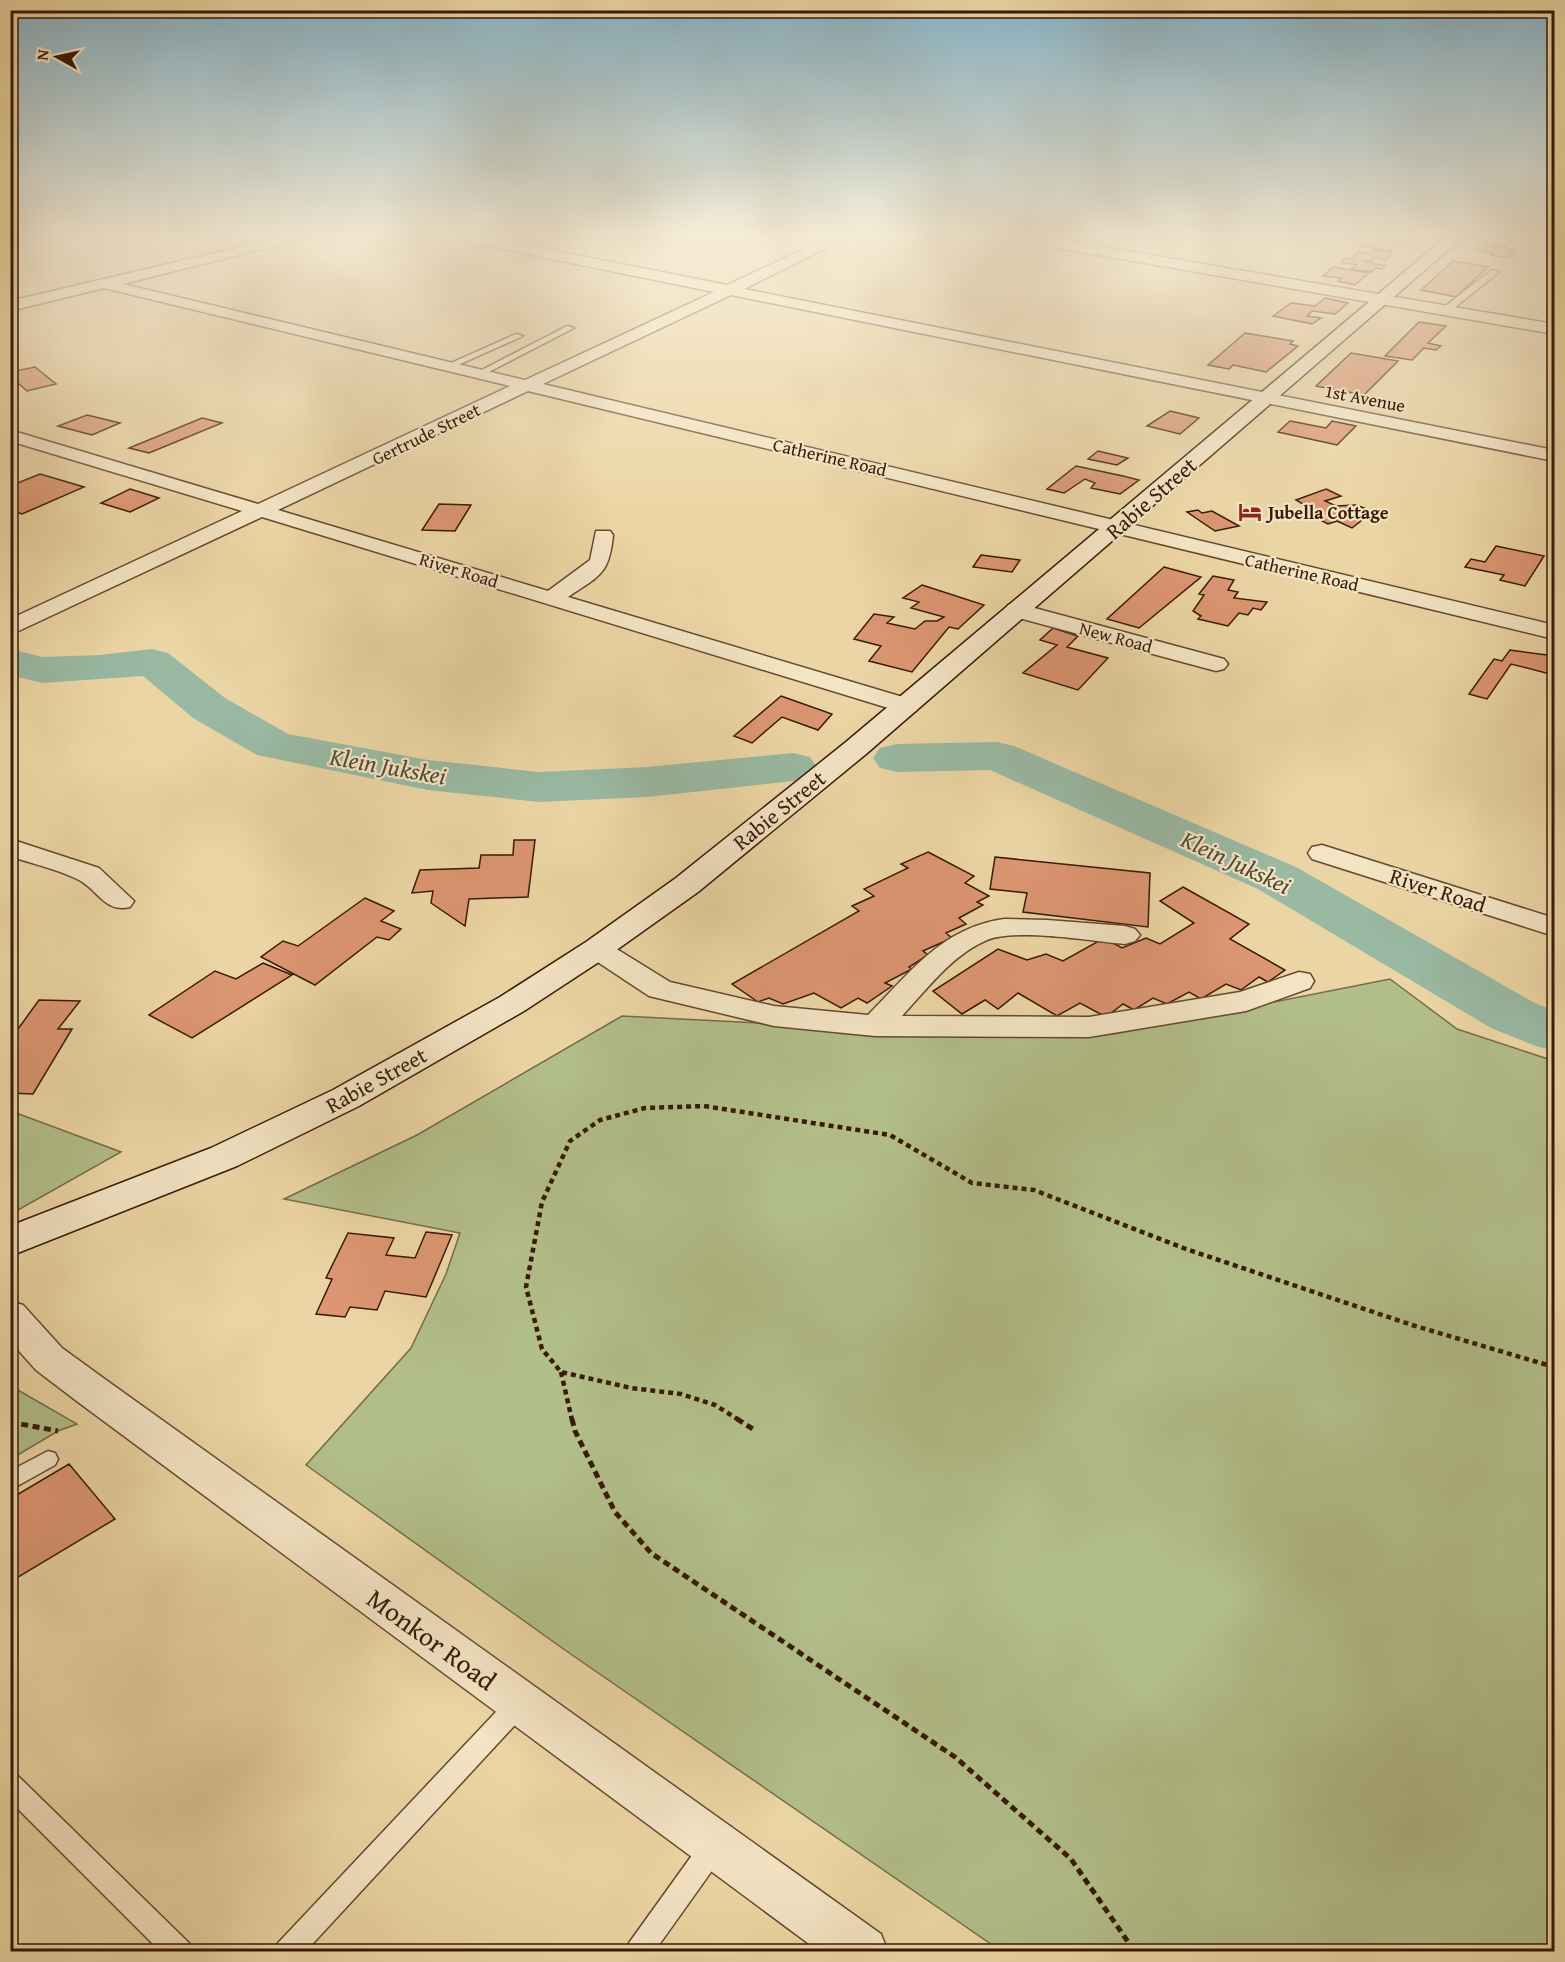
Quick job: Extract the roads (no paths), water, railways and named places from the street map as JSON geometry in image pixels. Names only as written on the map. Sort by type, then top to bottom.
[{"type":"street","name":"Catherine Road","points":[[288,329],[1120,526],[1554,632]]},
{"type":"street","name":"Gertrude Street","points":[[10,628],[265,511],[647,329]]},
{"type":"street","name":"1st Avenue","points":[[921,329],[1554,455]]},
{"type":"street","name":"Rabie Street","points":[[10,1242],[224,1157],[346,1098],[512,1004],[597,949],[687,885],[907,706],[1016,610],[1120,526],[1348,329]]},
{"type":"street","name":"River Road","points":[[10,435],[907,706]]},
{"type":"street","points":[[551,598],[585,576],[600,562],[603,535]]},
{"type":"street","name":"New Road","points":[[1016,610],[1216,664]]},
{"type":"street","points":[[10,847],[89,874],[120,901]]},
{"type":"street","name":"River Road","points":[[1322,853],[1554,927]]},
{"type":"street","points":[[875,1026],[929,972],[975,934],[1008,928],[1125,935]]},
{"type":"street","points":[[597,949],[660,989],[774,1016],[875,1026],[1089,1027],[1246,1001],[1299,981]]},
{"type":"street","name":"Monkor Road","points":[[10,1315],[49,1359],[863,1952]]},
{"type":"lane","points":[[478,374],[569,329]]},
{"type":"lane","points":[[446,367],[519,336]]},
{"type":"lane","points":[[10,1482],[48,1459]]},
{"type":"lane","points":[[287,1952],[520,1703]]},
{"type":"lane","points":[[10,1784],[180,1952]]},
{"type":"lane","points":[[638,1952],[716,1844]]},
{"type":"waterway","name":"Klein Jukskei","points":[[10,662],[42,670],[100,668],[152,662],[209,708],[274,745],[428,775],[539,787],[647,782],[793,767]]},
{"type":"waterway","name":"Klein Jukskei","points":[[897,758],[997,756],[1277,878],[1512,1015],[1554,1032]]},
{"type":"place","name":"Jubella Cottage","points":[[1250,512]]}]
